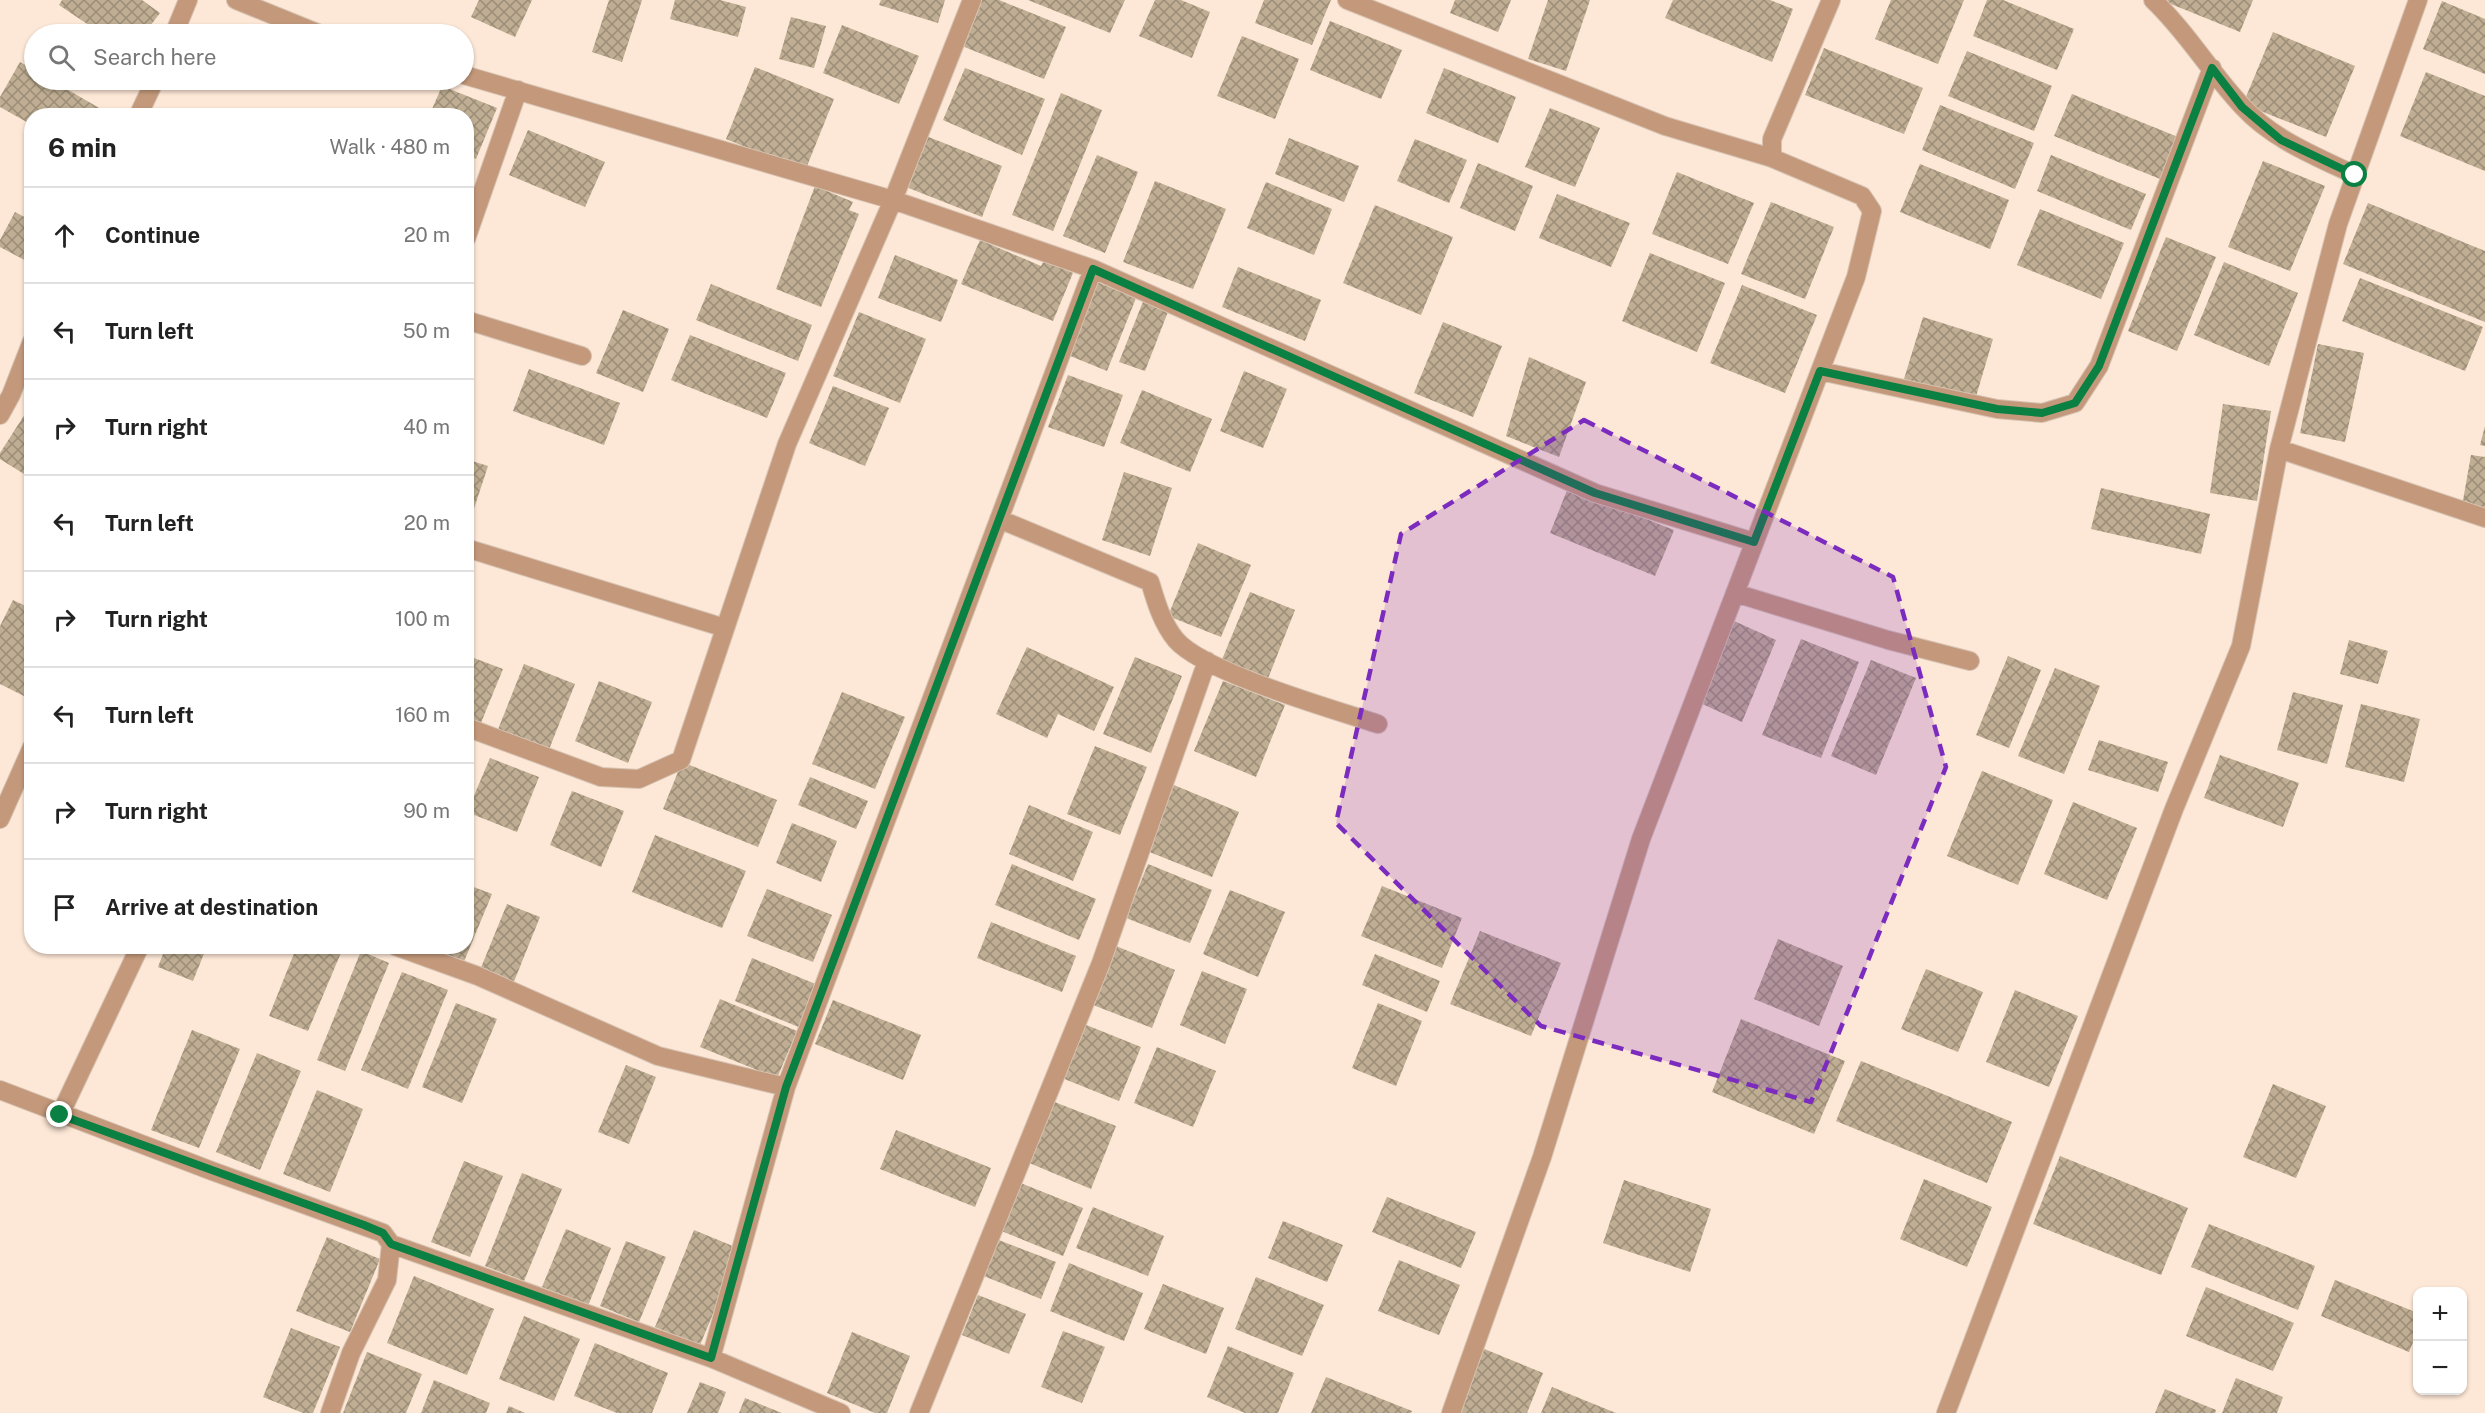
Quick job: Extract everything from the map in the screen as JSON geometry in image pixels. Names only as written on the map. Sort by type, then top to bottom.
[{"type":"street","points":[[178,24],[189,0]]},
{"type":"street","points":[[236,0],[295,24]]},
{"type":"street","points":[[474,731],[601,777],[639,779],[681,760],[787,444],[893,200],[972,0]]},
{"type":"street","points":[[1347,0],[1665,126],[1772,158],[1862,196],[1872,211],[1856,277],[1641,839],[1542,1157],[1451,1413]]},
{"type":"street","points":[[1772,158],[1772,139],[1831,0]]},
{"type":"street","points":[[2153,0],[2174,20],[2242,107],[2281,140],[2355,175]]},
{"type":"street","points":[[1946,1413],[2174,809],[2241,646],[2279,449],[2338,224],[2418,0]]},
{"type":"street","points":[[1820,371],[1997,409],[2042,413],[2075,403],[2099,366],[2212,68]]},
{"type":"street","points":[[474,78],[893,200],[1093,269],[1595,493],[1754,542]]},
{"type":"street","points":[[142,108],[150,90]]},
{"type":"street","points":[[474,216],[518,90]]},
{"type":"street","points":[[711,1358],[786,1087],[1093,269]]},
{"type":"street","points":[[474,322],[582,356]]},
{"type":"street","points":[[0,415],[24,379]]},
{"type":"street","points":[[2279,449],[2485,518]]},
{"type":"street","points":[[999,519],[1150,582],[1160,615],[1177,641],[1207,661],[1266,686],[1378,724]]},
{"type":"street","points":[[474,550],[725,628]]},
{"type":"street","points":[[1735,593],[1888,640],[1971,661]]},
{"type":"street","points":[[919,1413],[1101,963],[1207,661]]},
{"type":"street","points":[[0,819],[24,765]]},
{"type":"street","points":[[60,1115],[136,954]]},
{"type":"street","points":[[417,954],[478,976],[658,1056],[786,1087]]},
{"type":"street","points":[[0,1090],[60,1115],[374,1229],[383,1233],[391,1244],[711,1358],[841,1413]]},
{"type":"street","points":[[330,1413],[351,1353],[387,1280],[391,1244]]},
{"type":"highlighted area","points":[[1584,420],[1893,577],[1946,767],[1811,1102],[1541,1026],[1336,823],[1401,534]]},
{"type":"building","points":[[62,0],[142,0],[160,13],[152,24],[87,24],[59,5]]},
{"type":"building","points":[[479,0],[532,0],[515,37],[471,17]]},
{"type":"building","points":[[609,0],[642,0],[622,62],[592,52]]},
{"type":"building","points":[[675,0],[720,0],[746,7],[738,37],[670,19]]},
{"type":"building","points":[[881,0],[945,0],[938,23],[879,5]]},
{"type":"building","points":[[975,0],[999,0],[1066,27],[1044,79],[957,44]]},
{"type":"building","points":[[1028,0],[1125,0],[1110,33]]},
{"type":"building","points":[[1155,0],[1181,0],[1210,12],[1192,58],[1139,36]]},
{"type":"building","points":[[1264,0],[1331,0],[1312,45],[1255,23]]},
{"type":"building","points":[[1455,0],[1511,0],[1498,32],[1450,13]]},
{"type":"building","points":[[1548,0],[1590,0],[1566,71],[1528,59]]},
{"type":"building","points":[[1673,0],[1770,0],[1793,9],[1772,62],[1665,18]]},
{"type":"building","points":[[1891,0],[1964,0],[1938,64],[1875,39]]},
{"type":"building","points":[[1987,0],[2003,0],[2074,29],[2057,70],[1973,36]]},
{"type":"building","points":[[2161,0],[2253,0],[2240,32]]},
{"type":"building","points":[[2442,1],[2485,19],[2485,74],[2423,49]]},
{"type":"building","points":[[791,17],[826,26],[814,68],[779,59]]},
{"type":"building","points":[[1330,21],[1402,50],[1381,99],[1310,70]]},
{"type":"building","points":[[842,25],[919,56],[899,104],[823,73]]},
{"type":"building","points":[[2273,32],[2355,66],[2326,137],[2243,104]]},
{"type":"building","points":[[1242,36],[1299,59],[1275,119],[1217,96]]},
{"type":"building","points":[[1824,48],[1923,88],[1904,134],[1805,95]]},
{"type":"building","points":[[1967,51],[2052,86],[2034,131],[1948,96]]},
{"type":"building","points":[[20,62],[24,64],[24,90],[68,90],[99,108],[24,108],[24,120],[0,107],[0,97]]},
{"type":"building","points":[[755,67],[834,99],[805,171],[726,139]]},
{"type":"building","points":[[965,68],[1045,99],[1022,155],[943,120]]},
{"type":"building","points":[[1444,68],[1516,97],[1498,143],[1426,113]]},
{"type":"building","points":[[2426,72],[2485,96],[2485,171],[2400,136]]},
{"type":"building","points":[[440,90],[452,90],[497,108],[476,159],[474,158],[474,108],[432,108]]},
{"type":"building","points":[[1061,93],[1102,110],[1053,231],[1012,215]]},
{"type":"building","points":[[2072,94],[2183,139],[2165,181],[2054,136]]},
{"type":"building","points":[[1940,105],[2034,143],[2015,189],[1922,150]]},
{"type":"building","points":[[1550,108],[1600,128],[1575,187],[1525,167]]},
{"type":"building","points":[[528,130],[605,162],[585,207],[509,175]]},
{"type":"building","points":[[926,136],[1002,166],[982,217],[906,187]]},
{"type":"building","points":[[1289,138],[1359,166],[1344,202],[1275,174]]},
{"type":"building","points":[[1415,139],[1467,160],[1449,203],[1397,181]]},
{"type":"building","points":[[1097,155],[1138,172],[1105,253],[1063,236]]},
{"type":"building","points":[[2051,155],[2146,194],[2131,230],[2037,191]]},
{"type":"building","points":[[2263,161],[2325,186],[2290,271],[2228,247]]},
{"type":"building","points":[[1478,163],[1533,186],[1515,231],[1460,208]]},
{"type":"building","points":[[1920,164],[2009,200],[1990,249],[1900,212]]},
{"type":"building","points":[[1677,172],[1754,203],[1728,264],[1652,234]]},
{"type":"building","points":[[1155,181],[1226,209],[1193,289],[1123,262]]},
{"type":"building","points":[[1266,182],[1332,209],[1314,255],[1247,228]]},
{"type":"building","points":[[815,186],[853,202],[849,210],[859,214],[821,307],[776,289]]},
{"type":"building","points":[[1557,194],[1630,223],[1611,267],[1539,238]]},
{"type":"building","points":[[1771,202],[1834,227],[1805,299],[1741,274]]},
{"type":"building","points":[[2368,203],[2485,251],[2485,322],[2343,264]]},
{"type":"building","points":[[1375,205],[1453,237],[1421,315],[1343,283]]},
{"type":"building","points":[[2040,209],[2124,243],[2101,299],[2017,265]]},
{"type":"building","points":[[15,212],[24,217],[24,260],[0,247],[0,240]]},
{"type":"building","points":[[2166,237],[2216,257],[2177,351],[2128,331]]},
{"type":"building","points":[[980,240],[1041,266],[1044,261],[1073,273],[1053,321],[961,284]]},
{"type":"building","points":[[1650,253],[1725,283],[1697,352],[1622,321]]},
{"type":"building","points":[[895,255],[958,280],[941,322],[878,298]]},
{"type":"building","points":[[2224,262],[2298,293],[2269,366],[2194,335]]},
{"type":"building","points":[[1238,267],[1321,300],[1305,341],[1222,307]]},
{"type":"building","points":[[2360,278],[2483,327],[2465,371],[2342,321]]},
{"type":"building","points":[[1092,280],[1136,298],[1107,371],[1063,353]]},
{"type":"building","points":[[711,284],[812,325],[798,361],[696,320]]},
{"type":"building","points":[[1742,285],[1817,315],[1785,393],[1710,363]]},
{"type":"building","points":[[1146,294],[1171,304],[1145,371],[1119,362]]},
{"type":"building","points":[[623,310],[669,329],[643,392],[596,373]]},
{"type":"building","points":[[859,312],[926,339],[900,403],[833,376]]},
{"type":"building","points":[[1923,317],[1993,339],[1975,400],[1904,379]]},
{"type":"building","points":[[1443,322],[1502,346],[1473,417],[1414,393]]},
{"type":"building","points":[[690,335],[786,373],[767,418],[671,380]]},
{"type":"building","points":[[2318,344],[2364,353],[2345,442],[2300,433]]},
{"type":"building","points":[[1529,357],[1586,382],[1559,457],[1506,436]]},
{"type":"building","points":[[529,369],[620,403],[604,445],[513,411]]},
{"type":"building","points":[[1244,371],[1287,389],[1263,448],[1220,431]]},
{"type":"building","points":[[1068,375],[1123,395],[1104,447],[1048,427]]},
{"type":"building","points":[[833,386],[889,408],[865,466],[809,443]]},
{"type":"building","points":[[1142,390],[1212,419],[1190,472],[1120,443]]},
{"type":"building","points":[[2223,404],[2271,411],[2257,501],[2210,493]]},
{"type":"building","points":[[24,416],[24,474],[0,459],[0,453]]},
{"type":"building","points":[[2485,426],[2485,446],[2480,445]]},
{"type":"building","points":[[2471,455],[2485,457],[2485,510],[2462,506]]},
{"type":"building","points":[[474,462],[488,466],[474,509]]},
{"type":"building","points":[[1124,472],[1172,488],[1150,556],[1102,540]]},
{"type":"building","points":[[1568,488],[1674,530],[1655,576],[1550,533]]},
{"type":"building","points":[[2101,488],[2210,514],[2201,554],[2091,529]]},
{"type":"building","points":[[1198,543],[1251,565],[1221,637],[1168,616]]},
{"type":"building","points":[[1250,592],[1295,610],[1267,681],[1221,662]]},
{"type":"building","points":[[13,600],[24,605],[24,696],[0,684],[0,626]]},
{"type":"building","points":[[1732,620],[1776,640],[1742,722],[1700,703]]},
{"type":"building","points":[[1801,639],[1859,662],[1821,758],[1762,735]]},
{"type":"building","points":[[2349,640],[2388,651],[2378,684],[2340,674]]},
{"type":"building","points":[[1027,647],[1114,687],[1094,731],[1058,714],[1047,738],[996,714]]},
{"type":"building","points":[[2008,656],[2041,670],[2009,748],[1976,735]]},
{"type":"building","points":[[1135,657],[1182,676],[1151,753],[1103,734]]},
{"type":"building","points":[[474,658],[503,669],[478,730],[474,728]]},
{"type":"building","points":[[1871,660],[1916,678],[1876,775],[1831,756]]},
{"type":"building","points":[[524,664],[575,684],[548,752],[497,732]]},
{"type":"building","points":[[2055,668],[2100,686],[2064,774],[2018,756]]},
{"type":"building","points":[[599,681],[652,702],[628,763],[575,741]]},
{"type":"building","points":[[1223,681],[1285,705],[1256,777],[1194,751]]},
{"type":"building","points":[[842,692],[905,717],[875,789],[812,764]]},
{"type":"building","points":[[2293,692],[2343,705],[2327,764],[2277,750]]},
{"type":"building","points":[[2361,704],[2420,719],[2404,782],[2345,767]]},
{"type":"building","points":[[2099,740],[2168,762],[2158,792],[2088,770]]},
{"type":"building","points":[[1095,746],[1147,767],[1120,835],[1067,814]]},
{"type":"building","points":[[2220,755],[2299,783],[2283,827],[2204,798]]},
{"type":"building","points":[[490,758],[539,777],[517,832],[474,815],[474,796]]},
{"type":"building","points":[[682,762],[777,800],[758,847],[663,809]]},
{"type":"building","points":[[1982,771],[2053,800],[2018,885],[1947,856]]},
{"type":"building","points":[[810,777],[868,801],[856,829],[798,805]]},
{"type":"building","points":[[1169,783],[1239,812],[1212,877],[1142,849]]},
{"type":"building","points":[[572,791],[624,811],[601,867],[550,845]]},
{"type":"building","points":[[2073,802],[2137,828],[2107,900],[2044,874]]},
{"type":"building","points":[[1029,805],[1093,832],[1073,881],[1009,854]]},
{"type":"building","points":[[792,823],[837,841],[821,882],[776,863]]},
{"type":"building","points":[[655,835],[746,871],[722,928],[632,892]]},
{"type":"building","points":[[1012,864],[1096,899],[1079,940],[995,905]]},
{"type":"building","points":[[1148,864],[1212,890],[1190,943],[1126,918]]},
{"type":"building","points":[[1382,886],[1462,918],[1442,968],[1361,936]]},
{"type":"building","points":[[474,887],[492,894],[474,937]]},
{"type":"building","points":[[767,889],[832,915],[813,962],[747,936]]},
{"type":"building","points":[[1230,890],[1285,912],[1258,977],[1203,954]]},
{"type":"building","points":[[507,904],[540,917],[513,984],[480,970]]},
{"type":"building","points":[[991,922],[1076,956],[1062,992],[977,958]]},
{"type":"building","points":[[1480,931],[1561,963],[1531,1036],[1450,1004]]},
{"type":"building","points":[[1778,939],[1843,966],[1819,1026],[1754,999]]},
{"type":"building","points":[[1111,944],[1175,970],[1152,1028],[1088,1003]]},
{"type":"building","points":[[163,954],[204,954],[193,981],[158,967]]},
{"type":"building","points":[[294,954],[340,954],[308,1031],[269,1016]]},
{"type":"building","points":[[360,954],[368,954],[389,963],[345,1071],[317,1060]]},
{"type":"building","points":[[437,954],[467,954],[463,964]]},
{"type":"building","points":[[1375,954],[1440,981],[1427,1012],[1362,985]]},
{"type":"building","points":[[752,958],[818,985],[801,1028],[735,1001]]},
{"type":"building","points":[[1926,969],[1983,992],[1958,1052],[1901,1029]]},
{"type":"building","points":[[1202,971],[1247,989],[1225,1044],[1180,1025]]},
{"type":"building","points":[[402,972],[448,990],[408,1089],[361,1070]]},
{"type":"building","points":[[2015,990],[2078,1016],[2049,1087],[1986,1062]]},
{"type":"building","points":[[720,999],[797,1031],[777,1078],[700,1047]]},
{"type":"building","points":[[833,1000],[921,1035],[903,1080],[815,1044]]},
{"type":"building","points":[[456,1003],[497,1019],[462,1103],[422,1087]]},
{"type":"building","points":[[1378,1003],[1422,1021],[1396,1086],[1352,1068]]},
{"type":"building","points":[[1741,1019],[1845,1061],[1814,1134],[1712,1092]]},
{"type":"building","points":[[1079,1022],[1141,1047],[1119,1101],[1057,1076]]},
{"type":"building","points":[[192,1030],[240,1049],[199,1148],[151,1130]]},
{"type":"building","points":[[1157,1047],[1216,1071],[1193,1127],[1134,1103]]},
{"type":"building","points":[[257,1053],[301,1071],[260,1170],[216,1152]]},
{"type":"building","points":[[1861,1061],[2012,1122],[1987,1183],[1836,1121]]},
{"type":"building","points":[[626,1065],[656,1077],[629,1144],[598,1132]]},
{"type":"building","points":[[2273,1084],[2326,1106],[2296,1178],[2243,1157]]},
{"type":"building","points":[[317,1090],[363,1109],[330,1192],[283,1174]]},
{"type":"building","points":[[1052,1101],[1116,1126],[1091,1189],[1027,1162]]},
{"type":"building","points":[[896,1130],[991,1168],[975,1207],[880,1169]]},
{"type":"building","points":[[2060,1156],[2188,1208],[2161,1275],[2033,1224]]},
{"type":"building","points":[[464,1161],[503,1176],[470,1257],[431,1242]]},
{"type":"building","points":[[522,1173],[562,1189],[524,1281],[485,1266]]},
{"type":"building","points":[[1924,1179],[1992,1207],[1967,1267],[1900,1239]]},
{"type":"building","points":[[1624,1180],[1711,1209],[1690,1272],[1603,1243]]},
{"type":"building","points":[[1018,1182],[1083,1208],[1063,1256],[999,1230]]},
{"type":"building","points":[[1387,1197],[1476,1232],[1461,1268],[1372,1232]]},
{"type":"building","points":[[1093,1207],[1164,1236],[1148,1276],[1076,1248]]},
{"type":"building","points":[[1283,1221],[1343,1245],[1327,1282],[1268,1258]]},
{"type":"building","points":[[2209,1224],[2315,1266],[2298,1310],[2191,1267]]},
{"type":"building","points":[[566,1229],[611,1248],[588,1306],[542,1287]]},
{"type":"building","points":[[694,1230],[740,1249],[700,1345],[655,1327]]},
{"type":"building","points":[[327,1237],[380,1259],[350,1332],[296,1311]]},
{"type":"building","points":[[996,1239],[1056,1262],[1041,1299],[981,1275]]},
{"type":"building","points":[[626,1241],[666,1257],[639,1322],[600,1306]]},
{"type":"building","points":[[1399,1260],[1460,1285],[1439,1335],[1378,1311]]},
{"type":"building","points":[[1069,1263],[1143,1293],[1124,1341],[1050,1311]]},
{"type":"building","points":[[414,1276],[494,1309],[467,1375],[387,1343]]},
{"type":"building","points":[[1256,1277],[1324,1305],[1302,1356],[1235,1329]]},
{"type":"building","points":[[2335,1280],[2413,1311],[2413,1342],[2409,1352],[2321,1316]]},
{"type":"building","points":[[1163,1284],[1224,1308],[1206,1354],[1144,1329]]},
{"type":"building","points":[[2206,1287],[2294,1323],[2273,1371],[2186,1336]]},
{"type":"building","points":[[978,1295],[1026,1314],[1009,1354],[962,1335]]},
{"type":"building","points":[[524,1316],[580,1339],[554,1401],[499,1379]]},
{"type":"building","points":[[291,1328],[340,1347],[313,1413],[303,1413],[263,1397]]},
{"type":"building","points":[[1063,1331],[1105,1347],[1082,1403],[1041,1387]]},
{"type":"building","points":[[852,1332],[910,1356],[887,1413],[875,1413],[827,1393]]},
{"type":"building","points":[[595,1343],[668,1373],[652,1413],[617,1413],[574,1396]]},
{"type":"building","points":[[1228,1346],[1294,1373],[1278,1413],[1245,1413],[1207,1397]]},
{"type":"building","points":[[1482,1348],[1543,1373],[1527,1413],[1455,1413]]},
{"type":"building","points":[[367,1352],[422,1374],[406,1413],[343,1413]]},
{"type":"building","points":[[1326,1377],[1412,1411],[1411,1413],[1311,1413]]},
{"type":"building","points":[[2236,1378],[2283,1397],[2277,1413],[2222,1413]]},
{"type":"building","points":[[434,1380],[490,1403],[486,1413],[421,1413]]},
{"type":"building","points":[[700,1382],[726,1392],[718,1413],[687,1413]]},
{"type":"building","points":[[1552,1387],[1616,1413],[1541,1413]]},
{"type":"building","points":[[2165,1389],[2216,1410],[2215,1413],[2155,1413]]},
{"type":"building","points":[[745,1398],[782,1413],[739,1413]]},
{"type":"building","points":[[509,1406],[525,1413],[506,1413]]},
{"type":"route","points":[[60,1115],[364,1225],[383,1233],[391,1244],[711,1358],[786,1087],[1093,269],[1595,493],[1754,542],[1820,371],[1997,409],[2042,413],[2075,403],[2099,366],[2212,68],[2242,107],[2281,140],[2355,175]]}]
